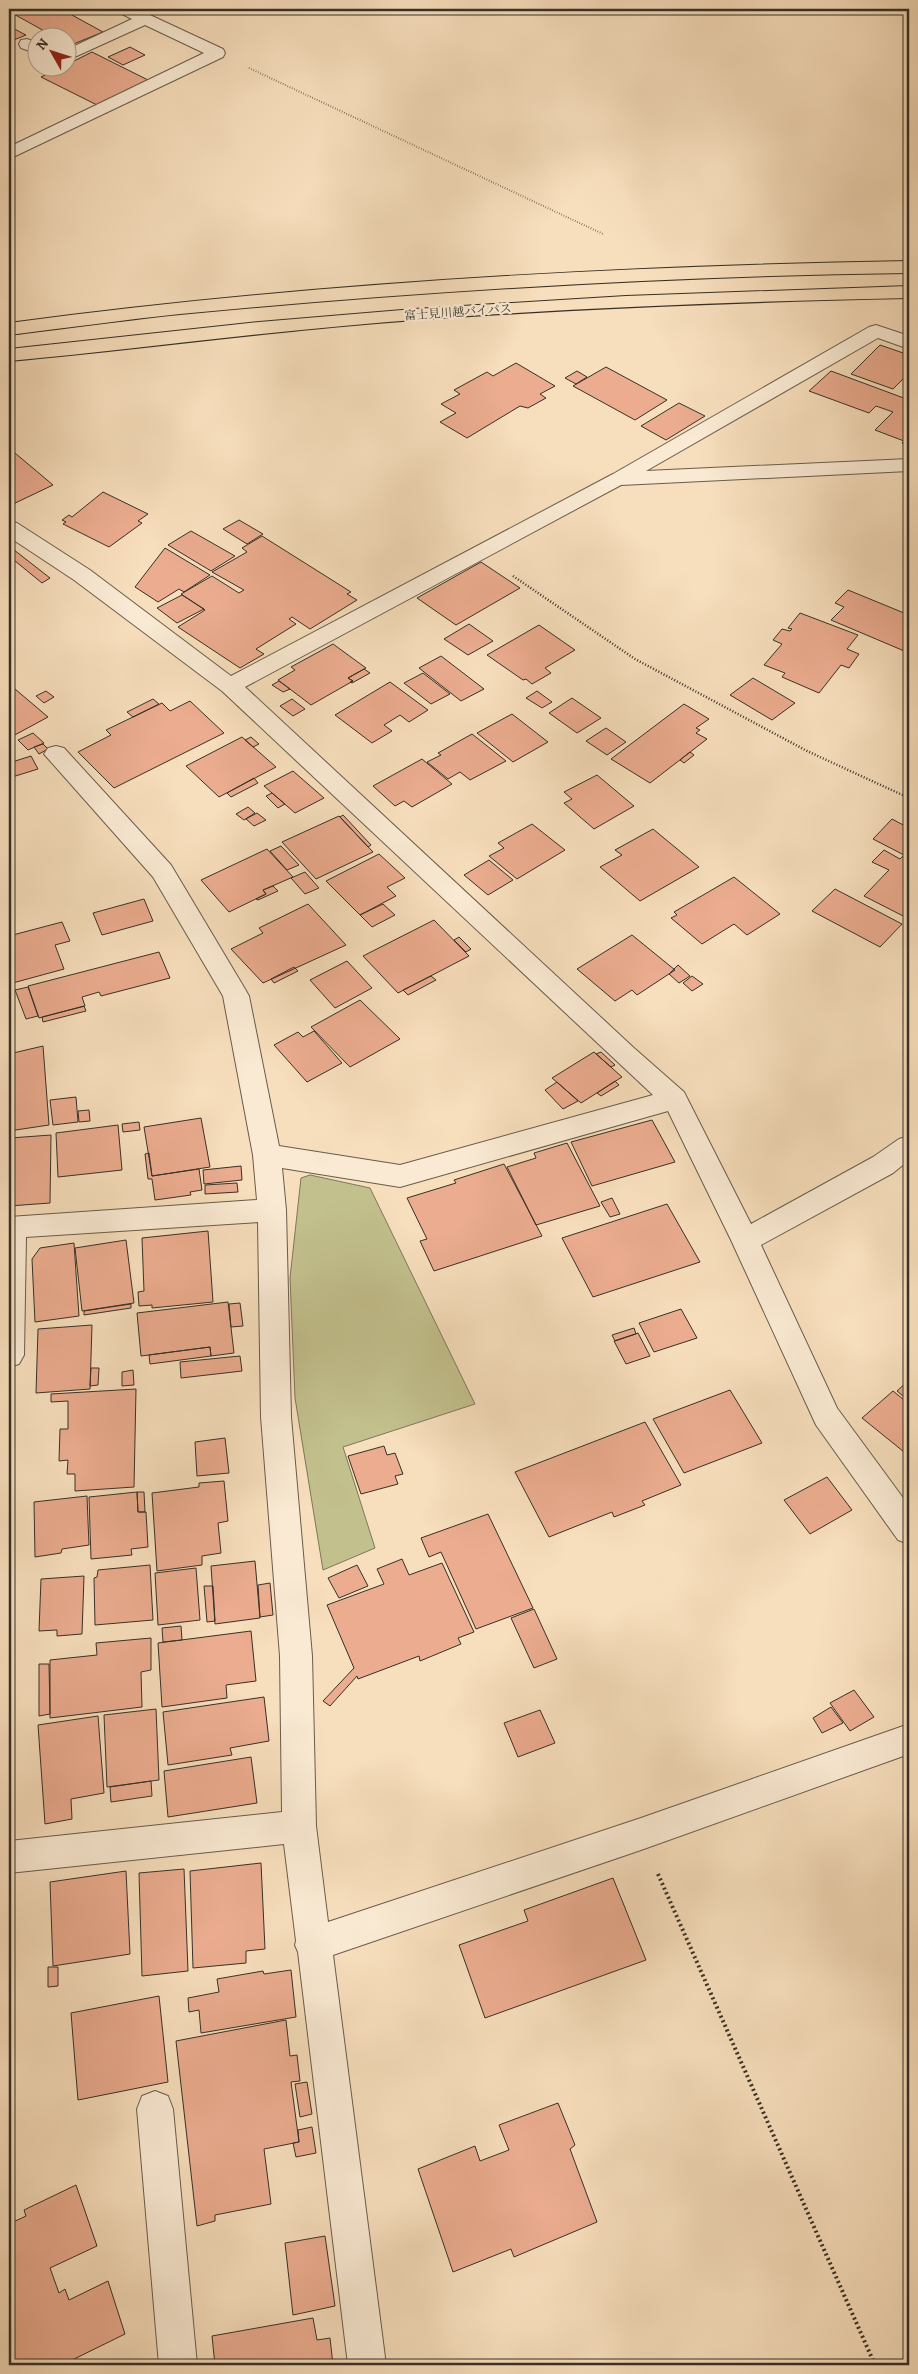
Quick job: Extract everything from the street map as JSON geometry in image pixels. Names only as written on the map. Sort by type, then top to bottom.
[{"type":"highway","name":"富士見川越バイパス","points":[[9,329],[280,299],[444,286],[590,277],[909,267]]},
{"type":"highway","name":"富士見川越バイパス","points":[[9,355],[260,328],[512,308],[757,295],[909,292]]},
{"type":"street","points":[[78,49],[140,13],[217,53]]},
{"type":"street","points":[[9,154],[217,53]]},
{"type":"street","points":[[230,686],[480,554],[617,479],[876,331],[909,343]]},
{"type":"street","points":[[617,479],[909,465]]},
{"type":"street","points":[[9,528],[82,574],[230,686],[674,1099],[745,1240],[826,1416],[909,1530]]},
{"type":"street","points":[[56,754],[162,871],[236,996],[267,1155],[272,1210],[276,1417],[296,1656],[299,1826],[312,1945],[367,2365]]},
{"type":"street","points":[[267,1155],[400,1176],[674,1099]]},
{"type":"street","points":[[745,1240],[883,1165],[909,1146]]},
{"type":"street","points":[[9,1354],[10,1228],[272,1210]]},
{"type":"street","points":[[312,1945],[641,1834],[909,1739]]},
{"type":"street","points":[[9,1857],[299,1826]]},
{"type":"street","points":[[155,2109],[178,2365]]},
{"type":"path","points":[[217,53],[603,234]]},
{"type":"path","points":[[480,554],[635,659],[807,751],[909,798]]},
{"type":"path","points":[[641,1834],[875,2365]]},
{"type":"shaded area","points":[[310,1175],[370,1188],[475,1404],[343,1447],[375,1548],[323,1570],[295,1398],[290,1278],[301,1178]]},
{"type":"building","points":[[17,9],[81,9],[83,10],[72,15],[103,32],[78,42],[78,28],[39,28],[10,12]]},
{"type":"building","points":[[9,26],[22,33],[26,35],[9,42]]},
{"type":"building","points":[[130,47],[145,55],[123,65],[108,57]]},
{"type":"building","points":[[92,52],[148,80],[97,105],[43,78],[78,78],[78,59]]},
{"type":"building","points":[[880,345],[909,355],[909,373],[893,389],[851,374]]},
{"type":"building","points":[[516,363],[555,386],[540,394],[546,398],[528,408],[520,406],[467,438],[440,422],[456,413],[441,404],[460,394],[454,390],[487,372],[493,376]]},
{"type":"building","points":[[606,367],[667,400],[635,420],[573,386]]},
{"type":"building","points":[[577,371],[587,377],[576,384],[565,378]]},
{"type":"building","points":[[831,371],[909,400],[909,446],[902,443],[904,441],[875,430],[893,412],[876,406],[869,413],[809,391]]},
{"type":"building","points":[[679,403],[705,416],[666,440],[641,426]]},
{"type":"building","points":[[9,448],[53,485],[9,506]]},
{"type":"building","points":[[103,492],[148,514],[138,521],[142,523],[109,547],[63,524],[66,522],[62,520],[69,515],[72,517]]},
{"type":"building","points":[[239,520],[263,534],[247,544],[223,529]]},
{"type":"building","points":[[191,531],[235,556],[211,571],[168,545]]},
{"type":"building","points":[[262,536],[351,592],[347,594],[357,600],[310,629],[292,617],[289,619],[296,624],[256,649],[264,654],[240,668],[178,627],[205,610],[181,594],[212,576],[239,593],[244,590],[212,572],[247,552],[242,548]]},
{"type":"building","points":[[9,546],[50,578],[42,583],[9,556]]},
{"type":"building","points":[[165,548],[210,575],[184,592],[179,589],[158,602],[135,587]]},
{"type":"building","points":[[481,562],[520,588],[456,625],[417,598]]},
{"type":"building","points":[[848,590],[909,615],[909,653],[831,620],[844,607],[835,603]]},
{"type":"building","points":[[182,595],[204,609],[177,623],[157,608]]},
{"type":"building","points":[[800,613],[858,635],[847,649],[859,654],[849,668],[841,665],[819,693],[782,677],[785,673],[764,665],[782,644],[773,640],[782,629],[790,631],[792,629],[788,628]]},
{"type":"building","points":[[469,624],[493,641],[468,655],[444,639]]},
{"type":"building","points":[[539,625],[575,650],[545,668],[551,673],[532,684],[526,679],[523,680],[487,655]]},
{"type":"building","points":[[333,644],[366,668],[348,678],[353,681],[311,705],[278,680],[295,670],[291,667]]},
{"type":"building","points":[[441,656],[484,689],[461,701],[419,668]]},
{"type":"building","points":[[364,669],[370,673],[352,683],[350,682],[353,681],[348,678]]},
{"type":"building","points":[[423,673],[450,694],[431,704],[404,683]]},
{"type":"building","points":[[753,678],[795,703],[772,720],[730,695]]},
{"type":"building","points":[[279,681],[290,689],[283,692],[272,685]]},
{"type":"building","points":[[390,682],[428,710],[409,722],[400,715],[384,725],[392,731],[372,743],[335,715]]},
{"type":"building","points":[[15,689],[48,717],[11,737],[9,735],[9,692]]},
{"type":"building","points":[[46,691],[54,697],[44,703],[36,696]]},
{"type":"building","points":[[537,691],[552,702],[542,708],[526,698]]},
{"type":"building","points":[[572,698],[601,718],[577,733],[549,713]]},
{"type":"building","points":[[153,699],[159,704],[133,717],[127,712]]},
{"type":"building","points":[[292,699],[305,709],[293,716],[280,706]]},
{"type":"building","points":[[190,701],[224,733],[114,788],[78,752],[111,735],[106,730],[162,703],[170,711]]},
{"type":"building","points":[[684,704],[709,719],[696,728],[700,730],[696,733],[707,739],[650,783],[611,759]]},
{"type":"building","points":[[512,714],[548,742],[513,762],[477,733]]},
{"type":"building","points":[[606,728],[626,742],[607,755],[586,741]]},
{"type":"building","points":[[33,733],[44,743],[28,750],[18,740]]},
{"type":"building","points":[[472,734],[506,761],[470,780],[460,772],[448,779],[427,762],[441,755],[438,753]]},
{"type":"building","points":[[242,737],[276,767],[219,797],[186,766]]},
{"type":"building","points":[[251,737],[259,744],[253,747],[245,740]]},
{"type":"building","points":[[43,744],[48,749],[39,754],[34,747]]},
{"type":"building","points":[[690,752],[694,755],[684,763],[680,760]]},
{"type":"building","points":[[31,756],[38,769],[9,778],[9,763]]},
{"type":"building","points":[[422,759],[452,784],[412,807],[404,801],[395,806],[373,786]]},
{"type":"building","points":[[293,771],[324,798],[295,813],[264,786]]},
{"type":"building","points":[[597,775],[634,806],[594,829],[564,803],[572,799],[564,792]]},
{"type":"building","points":[[254,778],[258,783],[231,797],[227,793]]},
{"type":"building","points":[[272,793],[285,804],[278,808],[266,796]]},
{"type":"building","points":[[248,807],[255,813],[244,820],[236,814]]},
{"type":"building","points":[[257,813],[266,820],[254,826],[246,819]]},
{"type":"building","points":[[343,815],[371,845],[368,847],[340,817]]},
{"type":"building","points":[[339,816],[373,852],[316,879],[282,842]]},
{"type":"building","points":[[892,819],[909,828],[909,919],[864,896],[889,870],[872,862],[884,850],[900,859],[904,855],[873,839]]},
{"type":"building","points":[[532,824],[565,850],[517,879],[489,856],[504,848],[498,843]]},
{"type":"building","points":[[653,829],[699,867],[640,901],[600,867],[622,855],[615,850]]},
{"type":"building","points":[[281,846],[299,865],[287,870],[270,851]]},
{"type":"building","points":[[267,849],[293,877],[263,890],[266,894],[229,912],[201,880]]},
{"type":"building","points":[[379,854],[405,878],[387,887],[396,896],[360,915],[326,881]]},
{"type":"building","points":[[489,860],[513,880],[488,895],[464,875]]},
{"type":"building","points":[[305,872],[319,888],[305,894],[291,878]]},
{"type":"building","points":[[734,877],[780,914],[747,935],[734,924],[702,944],[671,918],[677,915],[674,912]]},
{"type":"building","points":[[273,886],[278,891],[258,900],[256,899],[266,894],[263,890]]},
{"type":"building","points":[[835,889],[902,924],[880,947],[812,911]]},
{"type":"building","points":[[144,899],[153,921],[102,935],[93,913]]},
{"type":"building","points":[[308,904],[346,945],[263,983],[231,949],[263,933],[259,928]]},
{"type":"building","points":[[383,904],[395,915],[372,927],[360,915]]},
{"type":"building","points":[[434,920],[469,956],[398,993],[363,956]]},
{"type":"building","points":[[62,922],[70,941],[55,945],[64,969],[9,984],[9,936]]},
{"type":"building","points":[[632,935],[675,970],[637,995],[632,990],[615,1001],[577,969]]},
{"type":"building","points":[[459,937],[471,949],[466,952],[454,940]]},
{"type":"building","points":[[159,952],[170,978],[101,996],[99,992],[82,997],[85,1006],[39,1018],[28,986]]},
{"type":"building","points":[[347,961],[372,988],[335,1008],[310,980]]},
{"type":"building","points":[[678,965],[690,976],[679,983],[669,974]]},
{"type":"building","points":[[294,967],[298,971],[274,983],[271,979]]},
{"type":"building","points":[[431,976],[436,980],[408,995],[403,990]]},
{"type":"building","points":[[692,976],[703,984],[692,991],[683,983]]},
{"type":"building","points":[[28,987],[38,1016],[26,1019],[15,990]]},
{"type":"building","points":[[360,1000],[400,1039],[350,1067],[311,1027]]},
{"type":"building","points":[[84,1006],[86,1011],[43,1022],[42,1017]]},
{"type":"building","points":[[314,1031],[342,1063],[307,1082],[274,1045],[298,1032],[303,1037]]},
{"type":"building","points":[[43,1046],[49,1125],[9,1131],[9,1054]]},
{"type":"building","points":[[594,1052],[622,1077],[581,1103],[552,1078]]},
{"type":"building","points":[[601,1052],[615,1065],[611,1067],[596,1054]]},
{"type":"building","points":[[615,1081],[619,1085],[601,1096],[597,1093]]},
{"type":"building","points":[[557,1082],[578,1101],[563,1109],[545,1090]]},
{"type":"building","points":[[76,1097],[78,1122],[53,1125],[50,1100]]},
{"type":"building","points":[[89,1110],[90,1121],[79,1122],[78,1111]]},
{"type":"building","points":[[201,1118],[210,1167],[152,1176],[144,1127]]},
{"type":"building","points":[[652,1120],[675,1162],[592,1186],[571,1142]]},
{"type":"building","points":[[139,1122],[140,1130],[123,1132],[122,1124]]},
{"type":"building","points":[[118,1125],[122,1170],[58,1177],[56,1133]]},
{"type":"building","points":[[51,1135],[50,1203],[9,1206],[10,1138]]},
{"type":"building","points":[[567,1143],[600,1206],[536,1225],[507,1167],[536,1158],[534,1153]]},
{"type":"building","points":[[149,1153],[152,1176],[199,1169],[202,1190],[190,1192],[191,1195],[155,1200],[152,1179],[148,1179],[145,1154]]},
{"type":"building","points":[[504,1164],[542,1236],[434,1271],[420,1241],[427,1239],[407,1198],[456,1183],[454,1180]]},
{"type":"building","points":[[241,1166],[242,1180],[204,1184],[203,1170]]},
{"type":"building","points":[[237,1183],[238,1192],[205,1194],[205,1185]]},
{"type":"building","points":[[612,1198],[620,1214],[610,1217],[601,1202]]},
{"type":"building","points":[[667,1204],[700,1262],[593,1297],[562,1238]]},
{"type":"building","points":[[208,1231],[213,1302],[152,1308],[152,1305],[139,1306],[138,1292],[144,1291],[142,1238]]},
{"type":"building","points":[[126,1240],[134,1303],[82,1311],[75,1248]]},
{"type":"building","points":[[74,1243],[79,1316],[35,1322],[32,1259],[40,1248]]},
{"type":"building","points":[[228,1302],[234,1353],[211,1356],[210,1347],[141,1356],[137,1313]]},
{"type":"building","points":[[240,1303],[243,1326],[231,1327],[229,1304]]},
{"type":"building","points":[[131,1304],[131,1308],[84,1315],[84,1311]]},
{"type":"building","points":[[681,1309],[697,1338],[654,1352],[639,1323]]},
{"type":"building","points":[[92,1325],[90,1389],[36,1393],[38,1329]]},
{"type":"building","points":[[634,1328],[636,1334],[615,1341],[612,1335]]},
{"type":"building","points":[[638,1333],[650,1356],[626,1364],[614,1341]]},
{"type":"building","points":[[210,1347],[211,1356],[150,1364],[149,1355]]},
{"type":"building","points":[[240,1356],[242,1371],[181,1378],[180,1362]]},
{"type":"building","points":[[91,1368],[99,1368],[98,1385],[90,1386]]},
{"type":"building","points":[[133,1370],[134,1385],[122,1386],[122,1372]]},
{"type":"building","points":[[909,1380],[909,1401],[897,1391]]},
{"type":"building","points":[[136,1389],[134,1487],[75,1491],[75,1474],[67,1474],[68,1460],[59,1461],[60,1429],[68,1429],[68,1401],[51,1402],[51,1394]]},
{"type":"building","points":[[730,1390],[762,1443],[684,1473],[653,1419]]},
{"type":"building","points":[[893,1391],[909,1404],[909,1456],[862,1418]]},
{"type":"building","points":[[645,1422],[681,1485],[642,1501],[645,1505],[614,1517],[612,1512],[549,1537],[515,1472]]},
{"type":"building","points":[[225,1438],[229,1473],[197,1476],[195,1442]]},
{"type":"building","points":[[384,1446],[387,1455],[395,1453],[403,1474],[395,1476],[398,1484],[361,1494],[348,1456]]},
{"type":"building","points":[[827,1477],[852,1510],[810,1534],[784,1500]]},
{"type":"building","points":[[224,1481],[228,1521],[218,1523],[221,1553],[202,1556],[202,1565],[157,1571],[152,1493],[199,1487],[199,1483]]},
{"type":"building","points":[[137,1492],[144,1492],[145,1512],[138,1512]]},
{"type":"building","points":[[137,1492],[138,1512],[146,1512],[148,1547],[131,1549],[132,1555],[91,1559],[89,1497]]},
{"type":"building","points":[[87,1496],[89,1545],[62,1549],[61,1553],[35,1557],[34,1502]]},
{"type":"building","points":[[488,1514],[533,1608],[476,1629],[441,1552],[429,1557],[421,1538]]},
{"type":"building","points":[[402,1559],[409,1575],[442,1563],[474,1632],[458,1638],[461,1644],[420,1661],[419,1656],[358,1679],[357,1676],[330,1706],[323,1701],[354,1668],[327,1605],[384,1584],[377,1569]]},
{"type":"building","points":[[255,1561],[260,1618],[215,1624],[211,1566]]},
{"type":"building","points":[[150,1565],[153,1620],[95,1625],[94,1578],[97,1577],[98,1570]]},
{"type":"building","points":[[357,1565],[368,1586],[339,1598],[328,1578]]},
{"type":"building","points":[[196,1568],[200,1620],[158,1625],[155,1573]]},
{"type":"building","points":[[84,1576],[82,1634],[57,1636],[57,1630],[39,1631],[41,1579]]},
{"type":"building","points":[[270,1583],[273,1615],[260,1617],[258,1585]]},
{"type":"building","points":[[204,1586],[213,1586],[215,1621],[207,1622]]},
{"type":"building","points":[[534,1609],[557,1659],[534,1668],[511,1618]]},
{"type":"building","points":[[181,1626],[182,1640],[163,1642],[162,1628]]},
{"type":"building","points":[[251,1631],[256,1681],[226,1685],[227,1698],[162,1707],[158,1643]]},
{"type":"building","points":[[151,1638],[151,1670],[141,1672],[142,1707],[50,1718],[50,1660],[97,1655],[96,1643]]},
{"type":"building","points":[[39,1664],[49,1664],[50,1714],[39,1716]]},
{"type":"building","points":[[854,1690],[874,1717],[850,1731],[830,1703]]},
{"type":"building","points":[[264,1697],[269,1741],[230,1748],[232,1755],[168,1765],[163,1712]]},
{"type":"building","points":[[831,1707],[843,1723],[822,1733],[813,1718]]},
{"type":"building","points":[[156,1709],[159,1780],[107,1787],[104,1715]]},
{"type":"building","points":[[540,1710],[555,1743],[518,1757],[504,1723]]},
{"type":"building","points":[[98,1716],[104,1793],[71,1799],[72,1819],[45,1824],[38,1725]]},
{"type":"building","points":[[251,1757],[257,1803],[168,1817],[164,1771]]},
{"type":"building","points":[[151,1781],[152,1796],[111,1802],[110,1787]]},
{"type":"building","points":[[261,1863],[265,1949],[246,1951],[246,1963],[193,1968],[190,1871]]},
{"type":"building","points":[[184,1869],[188,1971],[142,1976],[139,1873]]},
{"type":"building","points":[[126,1871],[130,1954],[53,1966],[50,1882]]},
{"type":"building","points":[[613,1878],[646,1960],[485,2018],[459,1945],[528,1921],[524,1910]]},
{"type":"building","points":[[48,1967],[58,1967],[58,1986],[48,1987]]},
{"type":"building","points":[[291,1970],[296,2017],[201,2033],[199,2010],[189,2012],[188,1998],[219,1992],[217,1979],[263,1971],[264,1974]]},
{"type":"building","points":[[159,1996],[168,2082],[78,2100],[71,2013]]},
{"type":"building","points":[[286,2020],[290,2056],[297,2055],[300,2081],[291,2082],[299,2142],[264,2149],[271,2204],[215,2215],[215,2221],[197,2226],[176,2041]]},
{"type":"building","points":[[307,2082],[312,2114],[300,2117],[295,2084]]},
{"type":"building","points":[[558,2103],[575,2145],[570,2149],[597,2222],[514,2257],[511,2249],[453,2272],[418,2169],[475,2146],[480,2161],[509,2150],[499,2125]]},
{"type":"building","points":[[312,2127],[316,2153],[296,2157],[293,2143],[299,2142],[298,2130]]},
{"type":"building","points":[[76,2185],[97,2246],[50,2268],[59,2293],[65,2289],[69,2300],[108,2281],[125,2334],[64,2365],[9,2365],[9,2224],[26,2216],[24,2210]]},
{"type":"building","points":[[325,2236],[335,2306],[293,2315],[285,2243]]},
{"type":"building","points":[[313,2318],[317,2340],[330,2338],[333,2365],[215,2365],[212,2336]]}]
